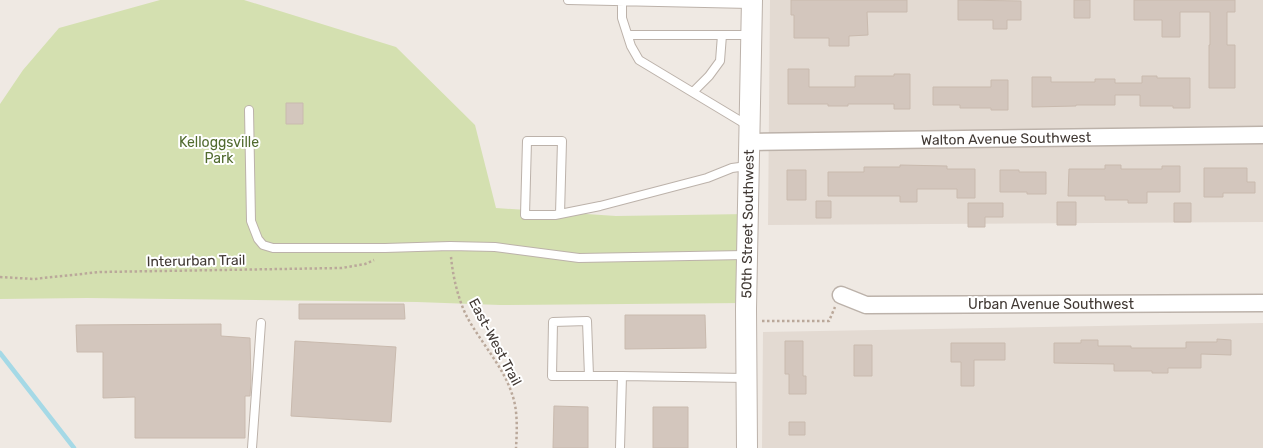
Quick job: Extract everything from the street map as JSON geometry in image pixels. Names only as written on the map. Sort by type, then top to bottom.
[{"type":"street","name":"50th Street Southwest","points":[[747,448],[746,322],[752,2]]},
{"type":"street","name":"Walton Avenue Southwest","points":[[750,134],[1263,135]]},
{"type":"street","name":"Urban Avenue Southwest","points":[[841,294],[866,305],[1263,303]]},
{"type":"lane","points":[[568,0],[752,2]]},
{"type":"lane","points":[[616,1],[631,46],[640,60],[693,92],[750,134]]},
{"type":"lane","points":[[628,35],[752,35]]},
{"type":"lane","points":[[693,92],[709,76],[720,61],[722,35]]},
{"type":"lane","points":[[249,110],[251,221],[263,246],[274,248],[495,247],[579,258],[747,255]]},
{"type":"lane","points":[[560,214],[562,142],[527,141],[525,215],[560,214],[600,206],[707,178],[732,168],[749,166]]},
{"type":"lane","points":[[589,376],[587,322],[553,322],[552,376],[746,378]]},
{"type":"lane","points":[[252,448],[261,323]]},
{"type":"lane","points":[[620,448],[622,376]]},
{"type":"path","name":"East-West Trail","points":[[450,246],[457,288],[467,316],[498,366],[512,394],[516,417],[516,448]]},
{"type":"path","name":"Interurban Trail","points":[[0,277],[34,279],[100,272],[342,268],[364,264],[379,258],[385,248]]},
{"type":"path","points":[[746,322],[829,321],[841,294]]},
{"type":"shaded area","points":[[770,0],[1263,0],[1263,222],[768,225]]},
{"type":"shaded area","points":[[1263,323],[1263,448],[762,448],[763,332]]},
{"type":"green space","name":"Kelloggsville Park","points":[[160,0],[244,0],[396,47],[475,125],[496,208],[616,216],[748,214],[746,303],[500,305],[417,302],[87,298],[0,299],[0,104],[23,70],[59,28]]},
{"type":"building","points":[[791,0],[907,0],[907,12],[867,12],[868,35],[849,36],[849,46],[829,46],[829,38],[794,38],[794,15],[791,15]]},
{"type":"building","points":[[958,0],[1021,1],[1021,20],[1007,20],[1007,29],[993,29],[993,20],[958,20]]},
{"type":"building","points":[[1074,0],[1090,0],[1090,18],[1074,18]]},
{"type":"building","points":[[1134,0],[1235,0],[1235,12],[1227,12],[1227,45],[1235,45],[1235,88],[1209,88],[1210,12],[1180,12],[1180,37],[1162,37],[1162,20],[1134,20]]},
{"type":"building","points":[[788,69],[809,69],[809,87],[855,87],[855,76],[910,74],[910,109],[894,109],[894,104],[828,106],[828,104],[788,104]]},
{"type":"building","points":[[1142,76],[1190,78],[1190,108],[1140,106],[1140,95],[1115,95],[1115,105],[1032,107],[1032,77],[1051,77],[1051,82],[1095,82],[1095,79],[1115,79],[1115,83],[1142,83]]},
{"type":"building","points":[[991,80],[1008,80],[1008,110],[960,108],[960,105],[933,105],[933,87],[991,87]]},
{"type":"building","points":[[286,103],[303,103],[303,124],[286,124]]},
{"type":"building","points":[[900,165],[947,166],[947,169],[975,169],[975,198],[957,198],[957,189],[917,189],[917,202],[900,202],[900,196],[828,196],[828,172],[864,172],[864,167],[900,167]]},
{"type":"building","points":[[1105,165],[1121,165],[1121,169],[1162,169],[1162,166],[1180,166],[1180,192],[1147,192],[1147,203],[1128,203],[1128,200],[1105,200],[1105,196],[1068,196],[1069,169],[1105,169]]},
{"type":"building","points":[[1204,168],[1247,168],[1247,182],[1255,182],[1255,193],[1223,193],[1223,197],[1204,197]]},
{"type":"building","points":[[787,170],[806,170],[806,200],[787,200]]},
{"type":"building","points":[[1000,170],[1046,172],[1046,194],[1000,192]]},
{"type":"building","points":[[816,201],[831,201],[831,218],[816,218]]},
{"type":"building","points":[[1057,202],[1076,202],[1076,225],[1057,225]]},
{"type":"building","points":[[968,203],[1003,203],[1003,217],[985,217],[985,227],[968,227]]},
{"type":"building","points":[[1174,203],[1191,203],[1191,222],[1174,222]]},
{"type":"building","points":[[299,304],[404,304],[405,319],[299,319]]},
{"type":"building","points":[[625,315],[705,315],[706,348],[625,349]]},
{"type":"building","points":[[221,324],[221,336],[250,338],[251,381],[250,396],[245,396],[245,438],[135,438],[135,397],[103,398],[103,352],[77,352],[76,325]]},
{"type":"building","points":[[1217,339],[1231,340],[1231,355],[1201,354],[1201,368],[1168,368],[1168,373],[1114,371],[1114,364],[1054,363],[1054,343],[1081,343],[1081,340],[1098,340],[1098,346],[1186,348],[1186,342],[1217,342]]},
{"type":"building","points":[[295,341],[396,347],[391,422],[291,416]]},
{"type":"building","points":[[785,341],[803,341],[803,376],[806,376],[806,394],[789,394],[789,374],[785,374]]},
{"type":"building","points":[[951,343],[1005,343],[1005,360],[974,360],[974,386],[961,386],[961,362],[951,362]]},
{"type":"building","points":[[854,345],[872,345],[872,376],[854,376]]},
{"type":"building","points":[[554,406],[588,407],[588,448],[553,448]]},
{"type":"building","points":[[653,407],[688,407],[688,448],[653,448]]},
{"type":"building","points":[[789,422],[805,422],[805,435],[789,435]]},
{"type":"waterway","points":[[0,353],[74,448]]}]
